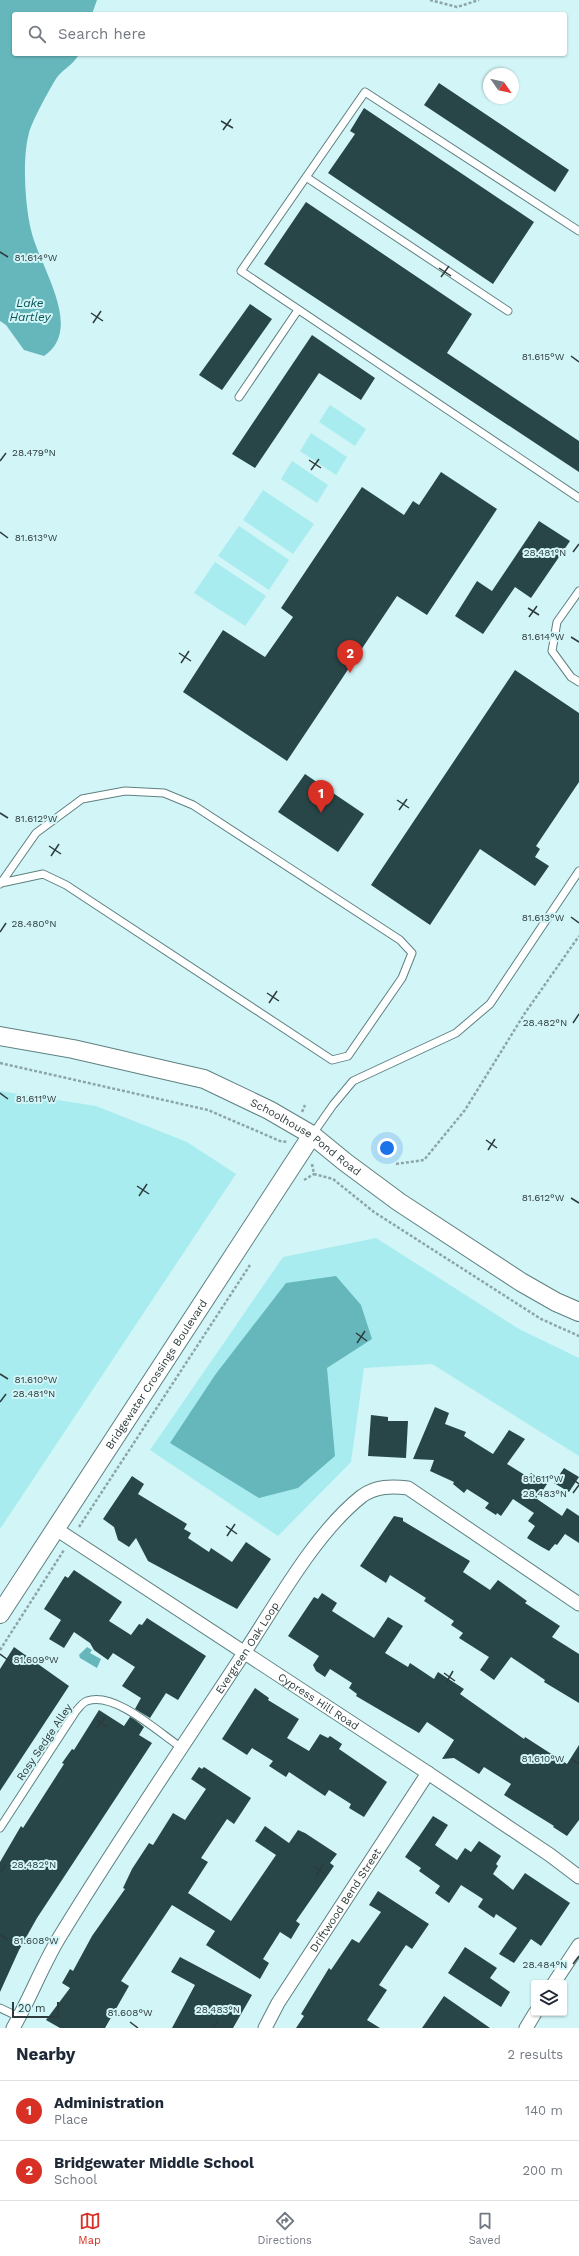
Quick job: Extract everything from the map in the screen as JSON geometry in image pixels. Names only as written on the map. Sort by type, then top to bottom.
[{"type":"street","name":"Schoolhouse Pond Road","points":[[0,1036],[73,1049],[204,1079],[269,1110],[312,1135],[399,1202],[521,1282],[556,1302],[579,1312]]},
{"type":"street","name":"Bridgewater Crossings Boulevard","points":[[0,1614],[312,1135]]},
{"type":"street","name":"Evergreen Oak Loop","points":[[16,2023],[61,1934],[244,1653],[308,1557],[330,1529],[363,1496],[375,1489],[391,1486],[408,1488],[421,1495],[552,1587],[579,1604]]},
{"type":"street","name":"Cypress Hill Road","points":[[56,1529],[428,1773],[550,1855],[579,1877]]},
{"type":"street","name":"Driftwood Bend Street","points":[[265,2028],[278,2003],[428,1773]]},
{"type":"street","points":[[556,1980],[579,1945]]},
{"type":"street","points":[[526,2028],[533,2016]]},
{"type":"lane","points":[[579,231],[365,92],[241,271],[579,498]]},
{"type":"lane","points":[[306,177],[508,311]]},
{"type":"lane","points":[[239,397],[298,310]]},
{"type":"lane","points":[[579,591],[557,622],[552,651],[571,677],[579,682]]},
{"type":"lane","points":[[125,791],[164,793],[200,809],[400,940],[412,953],[402,978],[348,1056],[332,1060],[66,885],[43,874],[0,884],[36,833],[82,799],[125,791]]},
{"type":"lane","points":[[312,1135],[354,1081],[456,1033],[490,1004],[579,871]]},
{"type":"lane","name":"Rosy Sedge Alley","points":[[0,1828],[76,1711],[86,1701],[100,1699],[115,1702],[182,1748]]},
{"type":"lane","points":[[0,2008],[16,2023]]},
{"type":"path","points":[[430,0],[457,7],[479,0]]},
{"type":"path","points":[[396,1164],[424,1160],[464,1110],[525,1013],[579,936]]},
{"type":"path","points":[[301,1186],[305,1179],[314,1174]]},
{"type":"path","points":[[79,1529],[254,1258]]},
{"type":"path","points":[[0,1650],[66,1548]]},
{"type":"shaded area","points":[[330,405],[366,429],[355,446],[319,422]]},
{"type":"shaded area","points":[[311,433],[347,457],[336,475],[300,451]]},
{"type":"shaded area","points":[[292,461],[328,485],[317,503],[281,479]]},
{"type":"shaded area","points":[[263,490],[314,524],[293,554],[243,520]]},
{"type":"shaded area","points":[[239,526],[289,560],[269,590],[218,556]]},
{"type":"shaded area","points":[[215,562],[266,596],[245,626],[194,593]]},
{"type":"shaded area","points":[[0,1091],[96,1106],[187,1142],[236,1174],[0,1529]]},
{"type":"shaded area","points":[[376,1238],[519,1329],[579,1358],[579,1456],[432,1364],[364,1368],[351,1462],[278,1536],[150,1450],[283,1257]]},
{"type":"water","name":"Lake Hartley","points":[[0,0],[97,0],[93,12],[12,12],[12,56],[78,56],[58,76],[34,121],[27,143],[25,168],[26,195],[31,230],[56,296],[60,314],[60,330],[56,344],[44,356],[24,350],[6,325],[0,321]]},
{"type":"water","points":[[336,1276],[361,1305],[372,1339],[327,1368],[335,1456],[298,1488],[259,1498],[170,1443],[215,1375],[286,1283]]},
{"type":"water","points":[[87,1647],[92,1650],[90,1653],[101,1659],[97,1668],[80,1658],[79,1655]]},
{"type":"building","points":[[439,83],[569,170],[555,192],[424,105]]},
{"type":"building","points":[[364,108],[534,222],[493,284],[328,173],[355,134],[350,131]]},
{"type":"building","points":[[306,202],[472,314],[447,353],[579,441],[579,472],[264,264]]},
{"type":"building","points":[[250,304],[272,319],[222,390],[199,375]]},
{"type":"building","points":[[312,335],[375,378],[361,400],[319,373],[255,468],[232,454]]},
{"type":"building","points":[[441,472],[497,509],[427,615],[397,596],[287,761],[183,692],[223,630],[265,657],[293,617],[281,608],[362,487],[404,515],[413,501],[419,505]]},
{"type":"building","points":[[539,521],[570,541],[531,598],[515,587],[483,634],[455,616],[477,581],[492,591]]},
{"type":"building","points":[[515,670],[579,713],[579,782],[536,846],[540,849],[535,857],[549,866],[535,886],[480,849],[430,925],[371,885]]},
{"type":"building","points":[[305,774],[364,814],[338,852],[278,812]]},
{"type":"building","points":[[435,1407],[449,1413],[445,1424],[466,1432],[464,1436],[493,1454],[509,1430],[525,1439],[507,1464],[528,1477],[531,1473],[547,1484],[537,1499],[562,1516],[567,1508],[579,1516],[579,1543],[565,1534],[557,1545],[555,1544],[549,1551],[527,1538],[535,1526],[528,1521],[534,1513],[513,1499],[501,1516],[497,1513],[496,1515],[485,1508],[489,1503],[467,1489],[464,1493],[453,1484],[454,1482],[430,1471],[434,1460],[413,1459]]},
{"type":"building","points":[[371,1415],[388,1417],[388,1421],[408,1421],[406,1458],[368,1456]]},
{"type":"building","points":[[564,1468],[579,1477],[569,1492],[554,1483]]},
{"type":"building","points":[[132,1476],[144,1484],[138,1494],[187,1524],[184,1529],[191,1533],[188,1538],[209,1552],[211,1548],[232,1562],[246,1542],[271,1559],[237,1609],[148,1561],[136,1538],[129,1547],[118,1540],[114,1527],[103,1519]]},
{"type":"building","points":[[394,1516],[403,1518],[403,1521],[470,1561],[463,1572],[490,1590],[498,1580],[527,1601],[525,1603],[560,1626],[552,1637],[579,1654],[579,1703],[544,1682],[545,1680],[511,1657],[494,1680],[480,1670],[489,1657],[459,1638],[463,1633],[451,1625],[454,1621],[424,1601],[426,1598],[390,1575],[386,1583],[360,1566]]},
{"type":"building","points":[[74,1570],[122,1602],[109,1621],[131,1635],[139,1624],[142,1625],[147,1618],[206,1656],[178,1700],[166,1693],[150,1718],[135,1709],[141,1698],[122,1686],[135,1667],[113,1653],[108,1660],[94,1650],[90,1643],[74,1632],[64,1648],[49,1639],[61,1620],[44,1609],[65,1576],[68,1578]]},
{"type":"building","points":[[322,1593],[337,1603],[332,1611],[374,1638],[388,1617],[403,1626],[385,1653],[408,1667],[410,1663],[434,1679],[438,1672],[464,1689],[460,1694],[524,1739],[525,1737],[567,1764],[579,1745],[579,1820],[567,1836],[553,1827],[554,1826],[504,1795],[511,1784],[484,1767],[479,1774],[454,1758],[442,1759],[454,1740],[427,1722],[419,1733],[356,1696],[357,1694],[349,1688],[352,1683],[330,1669],[325,1677],[316,1671],[313,1665],[319,1656],[288,1636],[314,1597],[318,1599]]},
{"type":"building","points":[[14,1647],[69,1686],[0,1791],[0,1669]]},
{"type":"building","points":[[255,1688],[269,1698],[268,1700],[299,1719],[287,1738],[309,1751],[320,1734],[328,1738],[330,1736],[342,1744],[339,1749],[387,1782],[364,1817],[349,1808],[351,1804],[329,1790],[325,1796],[289,1772],[286,1777],[269,1766],[273,1761],[252,1748],[247,1755],[222,1739]]},
{"type":"building","points":[[99,1710],[124,1726],[130,1717],[134,1719],[144,1727],[139,1735],[152,1743],[37,1918],[19,1950],[0,1992],[0,1862],[21,1826],[23,1828],[64,1764],[62,1763],[72,1749],[74,1750]]},
{"type":"building","points":[[199,1767],[202,1769],[204,1767],[251,1798],[234,1824],[227,1819],[201,1858],[208,1862],[188,1893],[231,1921],[276,1855],[255,1841],[265,1826],[289,1843],[298,1830],[305,1833],[337,1854],[330,1863],[334,1866],[296,1921],[300,1924],[291,1939],[280,1932],[263,1959],[269,1963],[260,1979],[206,1945],[215,1931],[172,1905],[121,1981],[129,1986],[105,2028],[60,2028],[46,2020],[70,1988],[62,1983],[70,1969],[73,1971],[92,1936],[125,1889],[123,1888],[132,1869],[149,1843],[153,1845],[173,1813],[185,1820],[206,1789],[191,1779]]},
{"type":"building","points":[[433,1816],[448,1825],[435,1845],[457,1860],[465,1848],[471,1852],[479,1841],[501,1856],[496,1864],[498,1866],[493,1874],[513,1890],[525,1873],[570,1903],[541,1946],[531,1939],[514,1963],[499,1954],[517,1928],[496,1914],[494,1918],[478,1907],[483,1899],[461,1885],[449,1903],[435,1893],[440,1886],[419,1871],[421,1868],[405,1857]]},
{"type":"building","points":[[378,1891],[429,1924],[412,1949],[406,1945],[379,1985],[387,1990],[367,2020],[380,2028],[296,2028],[304,2016],[301,2014],[329,1968],[331,1970],[352,1939],[359,1943],[381,1912],[369,1905]]},
{"type":"building","points":[[465,1947],[497,1968],[490,1978],[510,1992],[501,2007],[448,1973]]},
{"type":"building","points":[[180,1957],[252,1995],[233,2028],[172,2028],[195,1985],[171,1972]]},
{"type":"building","points":[[444,1996],[490,2028],[422,2028]]},
{"type":"place","name":"Bridgewater Middle School","points":[[350,673]]},
{"type":"place","name":"Administration","points":[[321,813]]}]
